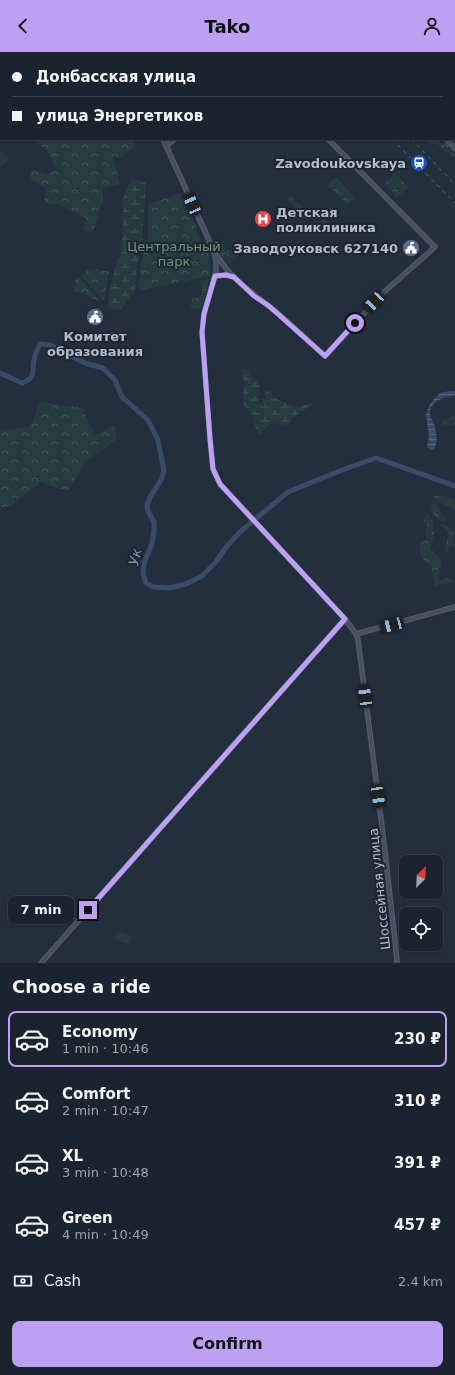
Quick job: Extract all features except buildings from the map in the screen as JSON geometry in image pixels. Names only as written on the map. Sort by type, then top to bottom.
[{"type":"street","name":"Шоссейная улица","points":[[163,140],[213,249],[216,261],[215,276],[202,326],[213,469],[220,484],[345,619],[356,634],[383,834],[396,950],[396,963]]},
{"type":"street","points":[[166,146],[174,140]]},
{"type":"street","points":[[213,249],[223,266],[234,277],[254,296],[269,306],[325,356],[384,292],[435,247],[329,140]]},
{"type":"street","points":[[447,140],[455,149]]},
{"type":"street","points":[[215,276],[226,275],[234,277]]},
{"type":"street","points":[[356,634],[455,607]]},
{"type":"street","points":[[41,963],[345,619]]},
{"type":"green space","points":[[35,140],[133,140],[136,146],[121,157],[113,158],[120,184],[103,188],[103,199],[93,233],[83,230],[86,218],[60,205],[44,203],[46,189],[31,179],[30,171],[34,170],[47,174],[56,170],[49,153]]},
{"type":"green space","points":[[426,140],[437,140],[441,143],[447,143],[450,151],[455,155],[455,157],[442,149],[436,142],[432,144]]},
{"type":"green space","points":[[0,150],[9,158],[0,168]]},
{"type":"green space","points":[[395,173],[408,187],[396,199],[391,189],[383,185]]},
{"type":"green space","points":[[336,177],[355,198],[347,205],[328,185]]},
{"type":"green space","points":[[131,179],[146,183],[142,240],[137,265],[135,290],[121,310],[108,307],[110,286],[122,247],[123,199]]},
{"type":"green space","name":"Центральный парк","points":[[183,193],[202,244],[209,254],[210,276],[142,290],[139,289],[141,262],[148,238],[148,204]]},
{"type":"green space","points":[[291,196],[302,207],[298,211],[287,199]]},
{"type":"green space","points":[[324,218],[328,223],[320,231],[315,226]]},
{"type":"green space","points":[[222,244],[225,247],[228,264],[226,266],[216,248]]},
{"type":"green space","points":[[228,249],[234,254],[240,250],[243,251],[229,264],[226,250]]},
{"type":"green space","points":[[95,269],[109,272],[105,299],[103,300],[81,276],[87,271]]},
{"type":"green space","points":[[79,277],[100,302],[82,293],[73,292],[76,278]]},
{"type":"green space","points":[[209,279],[202,308],[190,309],[192,299],[201,297],[202,290],[200,281]]},
{"type":"green space","points":[[241,368],[250,370],[250,376],[259,384],[260,404],[262,404],[263,399],[267,398],[264,394],[268,391],[272,391],[272,397],[297,408],[310,403],[311,405],[293,418],[290,424],[272,423],[258,435],[253,416],[243,404],[244,383]]},
{"type":"green space","points":[[40,402],[82,408],[95,435],[115,425],[117,439],[85,462],[69,490],[56,488],[41,482],[10,506],[0,508],[0,430],[30,427]]},
{"type":"green space","points":[[452,416],[455,417],[455,424],[444,426],[442,423],[444,420],[447,420]]},
{"type":"green space","points":[[441,495],[455,500],[455,511],[447,505],[438,503],[439,510],[448,518],[443,521],[436,519],[431,508],[434,496]]},
{"type":"green space","points":[[427,513],[434,525],[434,535],[430,549],[441,562],[441,569],[438,579],[439,581],[447,578],[455,581],[435,586],[431,567],[423,559],[419,550],[420,542],[425,541],[427,523],[424,522],[423,519]]},
{"type":"green space","points":[[441,524],[454,529],[453,542],[455,547],[449,546],[448,554],[445,551],[448,532]]},
{"type":"green space","points":[[117,932],[132,936],[130,944],[115,940]]},
{"type":"water","points":[[455,391],[455,396],[446,397],[438,401],[430,410],[430,416],[434,424],[437,439],[436,446],[431,450],[427,447],[429,436],[426,415],[429,406],[440,393]]},
{"type":"waterway","name":"Ук","points":[[0,373],[22,383],[32,375],[36,353],[40,344],[50,345],[85,363],[103,368],[115,380],[122,397],[148,420],[158,440],[164,471],[161,480],[150,497],[147,505],[148,511],[154,522],[154,532],[152,544],[144,563],[143,574],[146,583],[153,587],[169,588],[186,584],[202,576],[215,563],[227,546],[241,531],[288,492],[376,458],[455,486]]},
{"type":"railway","points":[[393,140],[455,203]]},
{"type":"railway","points":[[412,140],[455,184]]},
{"type":"place","name":"Zavodoukovskaya","points":[[419,163]]},
{"type":"place","name":"Детская поликлиника","points":[[263,219]]},
{"type":"place","name":"Заводоуковск 627140","points":[[411,248]]},
{"type":"place","name":"Комитет образования","points":[[95,317]]},
{"type":"route","points":[[88,910],[345,619],[220,484],[213,469],[202,326],[215,276],[226,275],[234,277],[254,296],[269,306],[325,356],[355,323]]}]
